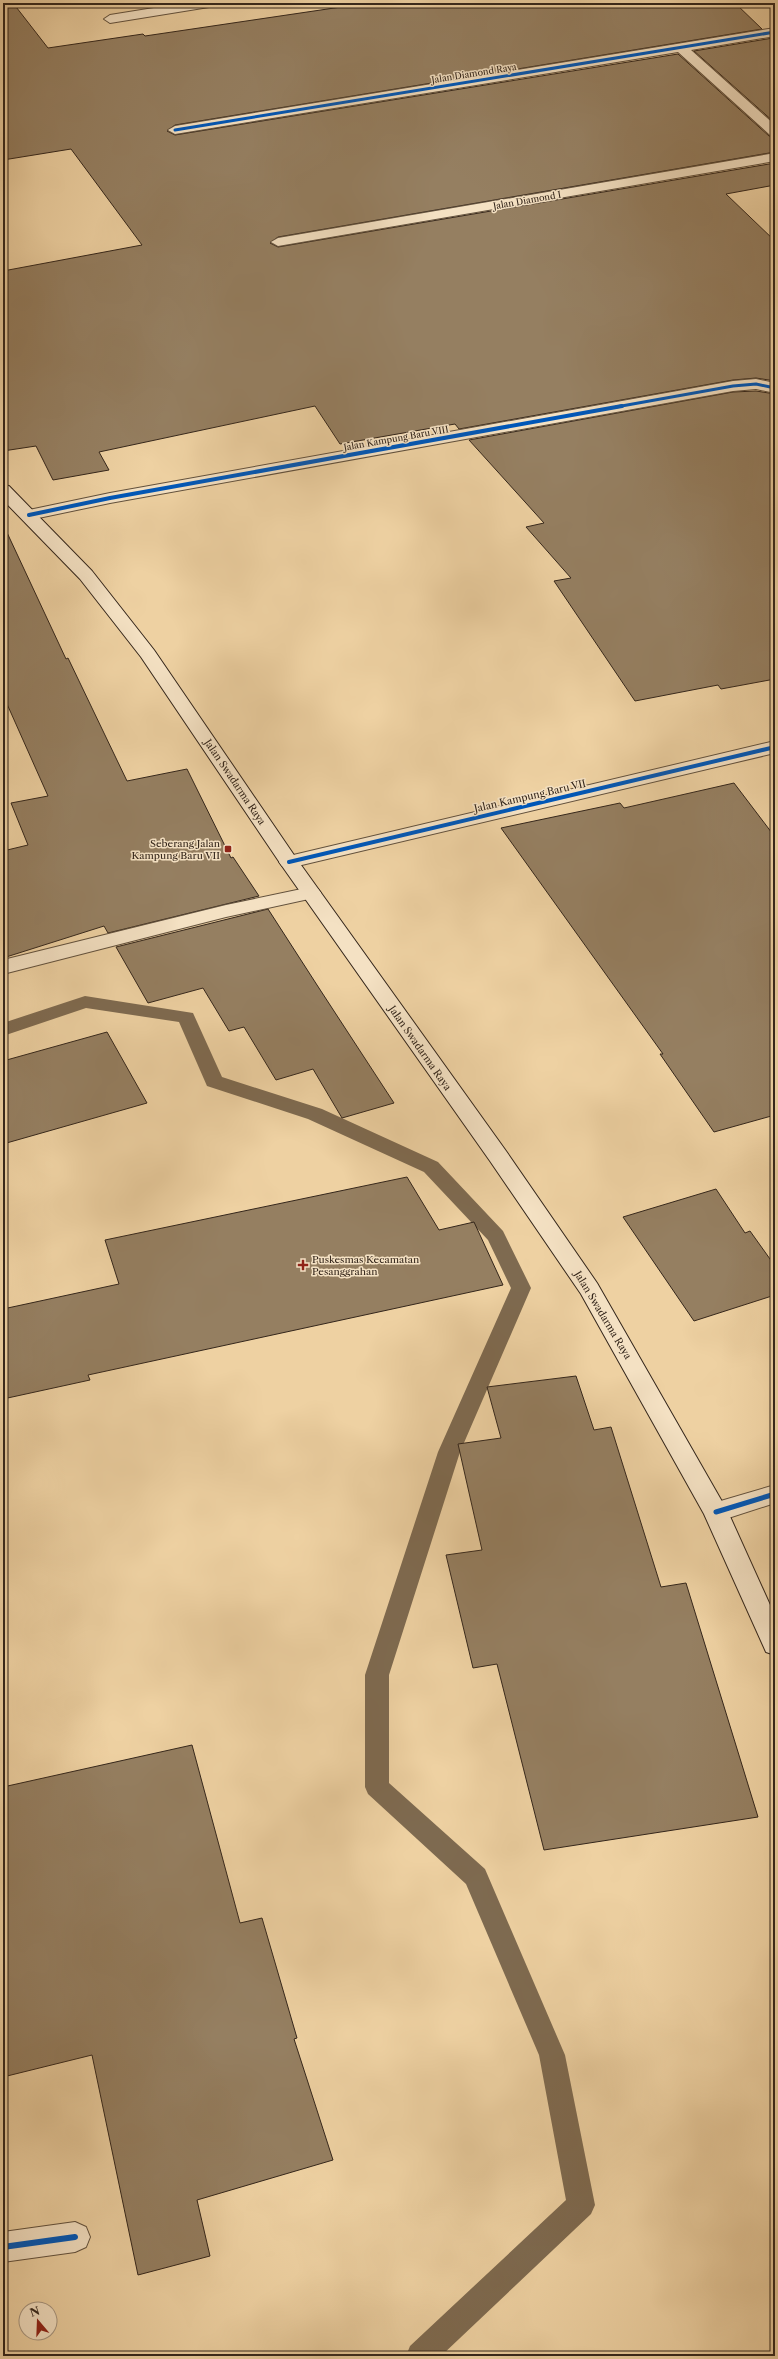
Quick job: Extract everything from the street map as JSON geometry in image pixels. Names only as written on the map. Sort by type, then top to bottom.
[{"type":"street","points":[[110,19],[209,3]]},
{"type":"street","name":"Jalan Diamond Raya","points":[[175,130],[775,32]]},
{"type":"street","points":[[681,47],[775,132]]},
{"type":"street","name":"Jalan Diamond I","points":[[278,242],[775,157]]},
{"type":"street","name":"Jalan Kampung Baru VIII","points":[[29,515],[110,498],[732,386],[772,385]]},
{"type":"street","name":"Jalan Swadarma Raya","points":[[3,490],[86,575],[148,654],[289,862],[430,1063],[498,1156],[589,1289],[716,1512],[775,1645]]},
{"type":"street","name":"Jalan Kampung Baru VII","points":[[289,862],[775,747]]},
{"type":"street","points":[[3,967],[226,911],[311,893]]},
{"type":"street","points":[[716,1512],[775,1494]]},
{"type":"street","points":[[3,2247],[75,2237]]},
{"type":"building","points":[[3,3],[13,3],[48,48],[143,34],[145,36],[368,3],[735,3],[762,29],[175,125],[167,131],[175,135],[678,54],[769,136],[775,137],[775,152],[278,237],[270,243],[278,247],[775,163],[775,185],[726,194],[775,241],[775,381],[756,378],[733,380],[459,429],[455,424],[340,444],[315,406],[99,452],[109,470],[53,480],[36,446],[3,451],[3,271],[142,245],[71,149],[3,160]]},
{"type":"building","points":[[773,38],[775,40],[775,123],[694,51]]},
{"type":"building","points":[[756,391],[775,394],[775,679],[721,689],[718,685],[635,701],[554,581],[571,578],[526,527],[544,523],[469,440],[733,392]]},
{"type":"building","points":[[3,524],[66,659],[68,658],[127,781],[187,769],[231,858],[233,857],[259,896],[108,933],[104,926],[3,958],[3,851],[28,845],[11,803],[48,796],[3,695]]},
{"type":"building","points":[[734,783],[775,837],[775,1115],[714,1132],[660,1054],[663,1054],[501,828],[620,803],[624,808]]},
{"type":"building","points":[[268,909],[394,1103],[342,1118],[313,1069],[276,1080],[244,1027],[229,1031],[203,988],[148,1003],[116,947]]},
{"type":"building","points":[[107,1032],[147,1103],[3,1144],[3,1061]]},
{"type":"building","name":"Puskesmas Kecamatan Pesanggrahan","points":[[407,1177],[439,1230],[474,1222],[503,1285],[88,1375],[90,1380],[3,1399],[3,1309],[119,1284],[105,1240]]},
{"type":"building","points":[[716,1189],[745,1233],[750,1231],[775,1266],[775,1295],[694,1321],[623,1217]]},
{"type":"building","points":[[576,1376],[594,1430],[611,1427],[661,1587],[686,1583],[758,1817],[544,1850],[497,1664],[473,1668],[446,1555],[482,1550],[458,1444],[501,1438],[487,1387]]},
{"type":"building","points":[[192,1745],[240,1923],[262,1918],[297,2038],[294,2039],[333,2160],[197,2200],[210,2256],[138,2275],[92,2055],[3,2077],[3,1787]]},
{"type":"waterway","points":[[3,1030],[85,1002],[186,1017],[214,1081],[315,1114],[431,1167],[496,1236],[521,1288],[449,1452],[377,1675],[377,1787],[476,1877],[552,2055],[581,2205],[420,2356]]},
{"type":"cycle path","points":[[175,130],[775,32]]},
{"type":"cycle path","points":[[29,515],[110,498],[733,386],[756,384],[775,388]]},
{"type":"cycle path","points":[[289,862],[775,747]]},
{"type":"cycle path","points":[[716,1512],[775,1494]]},
{"type":"cycle path","points":[[3,2247],[75,2237]]},
{"type":"place","name":"Seberang Jalan Kampung Baru VII","points":[[228,849]]},
{"type":"place","name":"Puskesmas Kecamatan Pesanggrahan","points":[[303,1265]]}]
